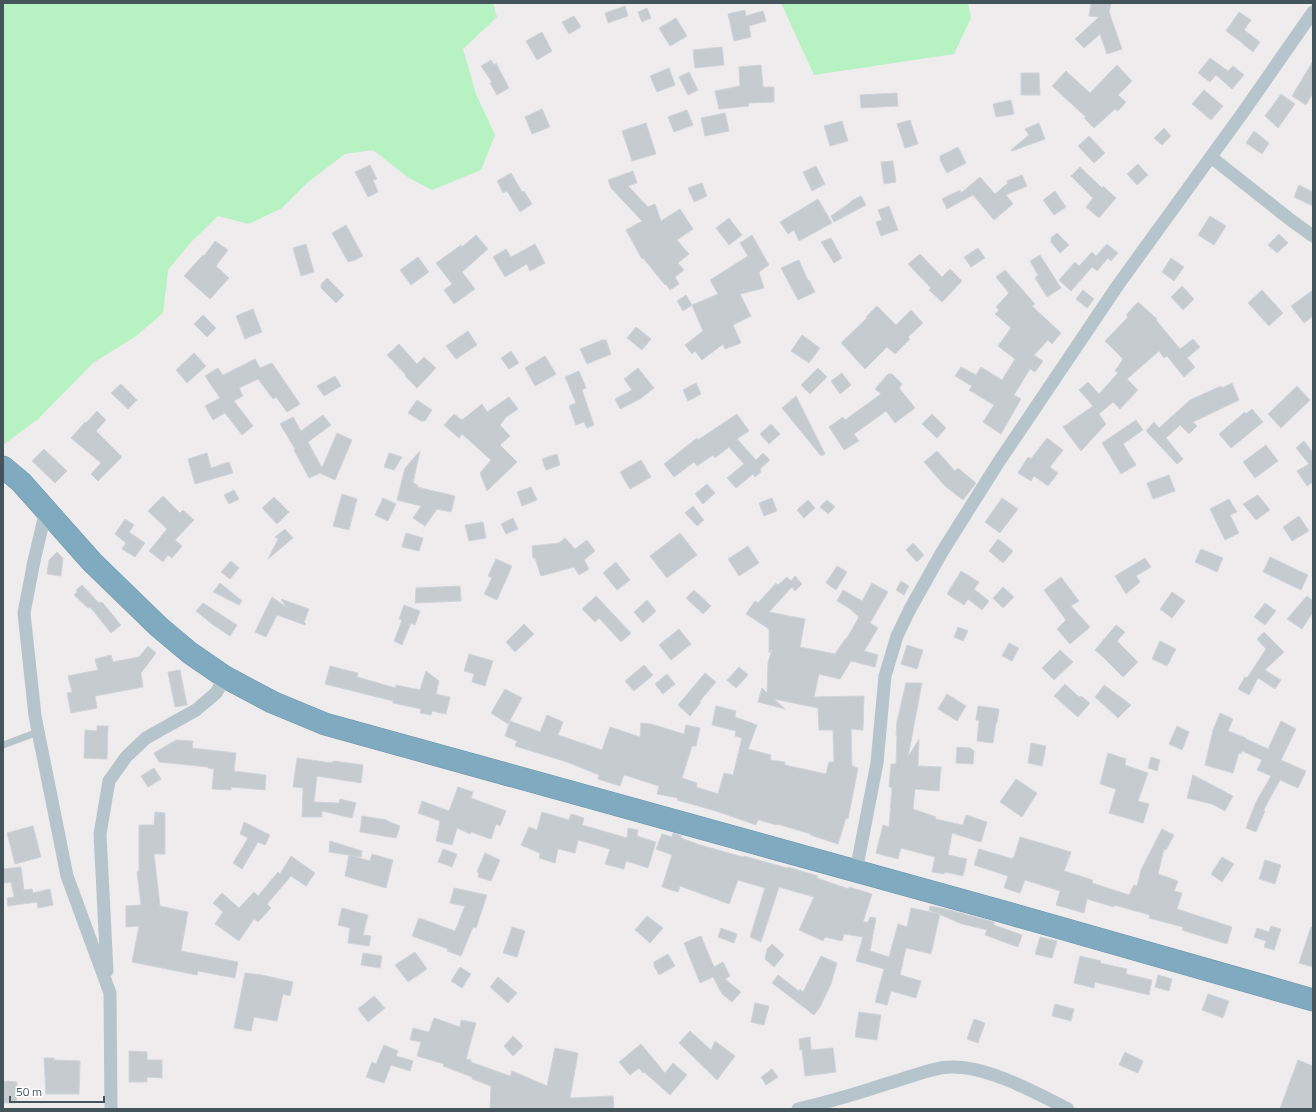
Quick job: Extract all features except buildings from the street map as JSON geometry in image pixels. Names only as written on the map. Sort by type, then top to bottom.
[{"type":"highway","points":[[3,467],[21,482],[92,562],[159,627],[190,653],[225,677],[272,702],[325,724],[1162,956],[1313,1000]]},
{"type":"street","points":[[856,871],[877,763],[885,676],[897,636],[910,609],[942,552],[998,463],[1118,285],[1211,157],[1313,12]]},
{"type":"street","points":[[1211,157],[1313,236]]},
{"type":"street","points":[[46,510],[24,613],[35,716],[67,876],[110,993]]},
{"type":"street","points":[[111,1109],[110,993],[106,961],[100,834],[109,781],[126,757],[146,738],[196,710],[216,693],[225,677]]},
{"type":"street","points":[[798,1109],[840,1099],[921,1072],[951,1066],[969,1068],[1016,1083],[1068,1109]]},
{"type":"lane","points":[[3,745],[38,732]]},
{"type":"green space","points":[[3,3],[493,3],[497,17],[463,49],[476,94],[495,135],[481,170],[432,190],[409,178],[373,150],[345,154],[308,182],[282,208],[249,224],[218,216],[191,242],[168,270],[163,313],[136,336],[93,363],[38,419],[3,445]]},
{"type":"green space","points":[[781,3],[968,3],[971,18],[954,54],[814,75]]}]
